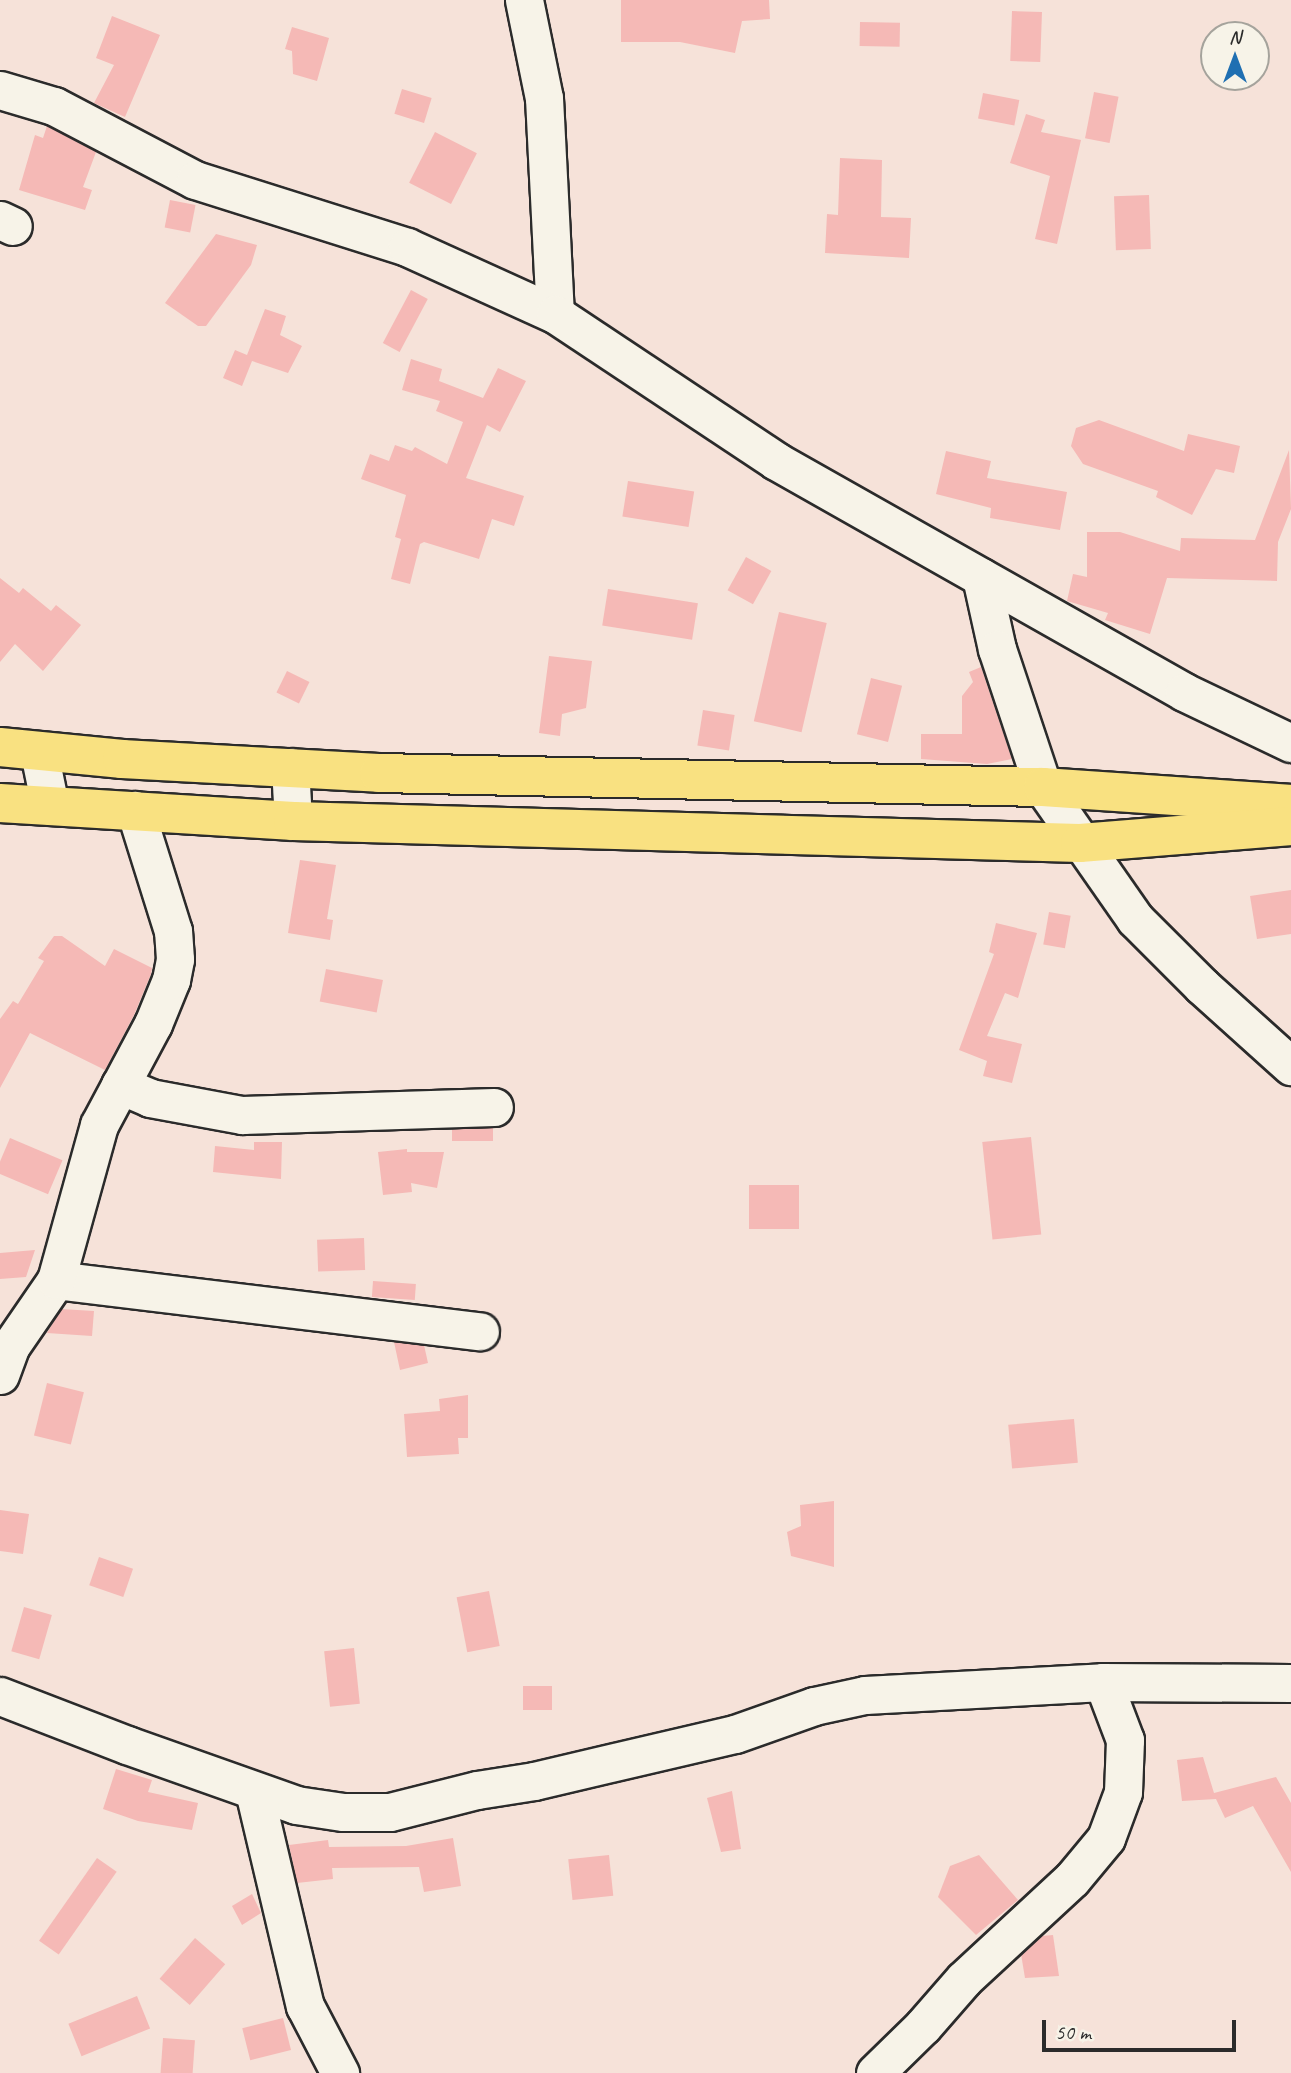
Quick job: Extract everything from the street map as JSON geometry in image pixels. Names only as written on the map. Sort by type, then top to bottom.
[{"type":"main road","points":[[0,747],[39,752],[379,773],[1043,787],[1291,804]]},
{"type":"main road","points":[[0,803],[293,821],[1080,843],[1291,826]]},
{"type":"street","points":[[524,0],[544,99],[555,314]]},
{"type":"street","points":[[0,90],[54,106],[195,180],[407,247],[555,314],[776,461],[1184,692],[1291,743]]},
{"type":"street","points":[[981,577],[998,649],[1043,787],[1135,919],[1202,986],[1291,1066]]},
{"type":"street","points":[[39,752],[50,806]]},
{"type":"street","points":[[290,767],[293,821]]},
{"type":"street","points":[[0,1375],[10,1347],[56,1280],[99,1125],[153,1024],[171,980],[175,959],[173,931],[135,810]]},
{"type":"street","points":[[120,1085],[150,1098],[242,1115],[494,1107]]},
{"type":"street","points":[[56,1280],[480,1331]]},
{"type":"street","points":[[875,2073],[923,2026],[964,1979],[1072,1879],[1106,1838],[1123,1792],[1125,1740],[1103,1682]]},
{"type":"street","points":[[0,1696],[296,1805],[343,1812],[390,1812],[477,1790],[534,1781],[735,1734],[814,1706],[865,1695],[1103,1682],[1291,1683]]},
{"type":"street","points":[[254,1791],[305,2006],[340,2073]]},
{"type":"building","points":[[621,0],[769,0],[770,19],[742,21],[735,53],[680,42],[621,42]]},
{"type":"building","points":[[1012,11],[1042,12],[1040,62],[1010,61]]},
{"type":"building","points":[[112,16],[160,35],[125,117],[94,103],[114,65],[96,58]]},
{"type":"building","points":[[860,22],[900,23],[900,47],[860,46]]},
{"type":"building","points":[[292,27],[329,38],[317,81],[293,74],[292,51],[285,49]]},
{"type":"building","points":[[402,89],[432,98],[424,123],[394,114]]},
{"type":"building","points":[[1094,92],[1119,97],[1110,143],[1085,138]]},
{"type":"building","points":[[983,93],[1019,100],[1014,126],[978,119]]},
{"type":"building","points":[[1026,114],[1045,120],[1041,132],[1081,140],[1057,244],[1035,239],[1050,176],[1010,163]]},
{"type":"building","points":[[47,126],[96,152],[83,187],[92,190],[85,210],[19,190],[35,135],[43,138]]},
{"type":"building","points":[[435,132],[477,153],[451,204],[409,183]]},
{"type":"building","points":[[840,158],[882,160],[881,217],[911,218],[909,258],[825,253],[827,214],[838,215]]},
{"type":"building","points":[[1149,195],[1151,249],[1116,250],[1114,196]]},
{"type":"building","points":[[170,200],[196,205],[190,232],[165,227]]},
{"type":"building","points":[[216,234],[257,245],[251,265],[206,326],[198,326],[165,303]]},
{"type":"building","points":[[411,290],[428,299],[400,352],[383,343]]},
{"type":"building","points":[[265,309],[286,316],[280,335],[302,346],[288,373],[252,361],[242,386],[223,378],[235,350],[247,355]]},
{"type":"building","points":[[411,359],[442,369],[439,381],[483,398],[498,368],[526,381],[500,432],[487,425],[466,478],[524,496],[514,526],[492,519],[479,559],[424,542],[420,544],[410,584],[391,579],[401,539],[395,537],[406,495],[361,479],[370,454],[389,461],[395,445],[412,451],[415,447],[447,464],[463,422],[436,411],[440,401],[402,390]]},
{"type":"building","points":[[1099,420],[1184,451],[1188,434],[1240,446],[1234,473],[1216,469],[1192,515],[1156,497],[1158,491],[1083,464],[1071,446],[1076,428]]},
{"type":"building","points":[[1289,450],[1291,509],[1278,542],[1277,581],[1167,578],[1150,634],[1105,620],[1108,613],[1067,601],[1073,574],[1087,577],[1087,532],[1120,532],[1180,551],[1181,538],[1255,540]]},
{"type":"building","points":[[946,451],[991,461],[987,478],[1067,492],[1060,530],[990,518],[991,508],[936,494]]},
{"type":"building","points":[[628,481],[694,491],[689,527],[622,517]]},
{"type":"building","points":[[746,557],[771,571],[753,604],[728,590]]},
{"type":"building","points":[[0,578],[19,593],[23,588],[51,611],[56,605],[81,625],[43,671],[15,644],[0,662]]},
{"type":"building","points":[[608,589],[698,603],[692,640],[602,626]]},
{"type":"building","points":[[779,612],[827,623],[802,732],[754,721]]},
{"type":"building","points":[[549,656],[592,661],[586,708],[562,714],[560,736],[539,733]]},
{"type":"building","points":[[981,667],[1012,759],[987,764],[921,759],[921,734],[962,734],[962,696],[973,682],[969,672]]},
{"type":"building","points":[[287,671],[309,682],[299,704],[276,693]]},
{"type":"building","points":[[871,678],[902,686],[888,742],[857,734]]},
{"type":"building","points":[[703,710],[735,715],[729,751],[697,746]]},
{"type":"building","points":[[300,860],[336,865],[327,919],[333,920],[330,940],[288,933]]},
{"type":"building","points":[[1291,890],[1291,934],[1257,939],[1250,896]]},
{"type":"building","points":[[1049,912],[1071,916],[1065,948],[1043,944]]},
{"type":"building","points":[[996,923],[1037,933],[1018,998],[1005,993],[987,1036],[1022,1044],[1012,1083],[983,1076],[987,1061],[959,1050],[994,954],[989,952]]},
{"type":"building","points":[[54,936],[62,936],[105,966],[114,949],[152,968],[151,974],[134,1015],[105,1070],[30,1033],[0,1088],[0,1019],[13,1001],[18,1004],[44,961],[38,958]]},
{"type":"building","points":[[326,969],[383,980],[377,1012],[320,1001]]},
{"type":"building","points":[[452,1128],[493,1128],[493,1141],[452,1141]]},
{"type":"building","points":[[1031,1137],[1041,1234],[993,1240],[982,1142]]},
{"type":"building","points":[[10,1138],[62,1160],[48,1194],[0,1174],[0,1162]]},
{"type":"building","points":[[254,1142],[282,1142],[281,1179],[213,1172],[215,1146],[254,1150]]},
{"type":"building","points":[[407,1149],[407,1152],[444,1152],[437,1188],[411,1183],[412,1192],[383,1195],[378,1152]]},
{"type":"building","points":[[749,1185],[799,1185],[799,1229],[749,1229]]},
{"type":"building","points":[[364,1238],[365,1270],[318,1272],[317,1240]]},
{"type":"building","points":[[35,1250],[26,1277],[0,1279],[0,1253]]},
{"type":"building","points":[[373,1281],[416,1284],[415,1300],[372,1297]]},
{"type":"building","points":[[61,1309],[94,1311],[92,1336],[47,1333]]},
{"type":"building","points":[[394,1342],[424,1345],[428,1363],[400,1370]]},
{"type":"building","points":[[47,1383],[84,1392],[71,1445],[34,1435]]},
{"type":"building","points":[[468,1395],[468,1438],[458,1438],[459,1454],[407,1457],[404,1414],[440,1411],[439,1399]]},
{"type":"building","points":[[1074,1419],[1078,1463],[1012,1469],[1008,1425]]},
{"type":"building","points":[[834,1501],[834,1567],[791,1556],[787,1532],[801,1526],[800,1505]]},
{"type":"building","points":[[0,1510],[29,1514],[23,1554],[0,1551]]},
{"type":"building","points":[[99,1557],[133,1569],[123,1597],[89,1585]]},
{"type":"building","points":[[489,1591],[500,1646],[467,1652],[457,1597]]},
{"type":"building","points":[[24,1607],[52,1615],[39,1659],[11,1651]]},
{"type":"building","points":[[354,1648],[360,1704],[330,1707],[324,1651]]},
{"type":"building","points":[[523,1686],[552,1686],[552,1710],[523,1710]]},
{"type":"building","points":[[1203,1757],[1214,1793],[1276,1777],[1291,1803],[1291,1872],[1253,1806],[1225,1818],[1216,1799],[1182,1801],[1177,1760]]},
{"type":"building","points":[[116,1769],[152,1780],[148,1792],[198,1803],[192,1830],[138,1821],[103,1809]]},
{"type":"building","points":[[732,1791],[741,1849],[721,1852],[707,1798]]},
{"type":"building","points":[[453,1838],[461,1886],[424,1892],[419,1867],[332,1868],[333,1879],[297,1883],[289,1845],[328,1840],[329,1847],[406,1846]]},
{"type":"building","points":[[609,1855],[613,1896],[573,1900],[568,1859]]},
{"type":"building","points":[[979,1855],[1018,1900],[976,1935],[938,1897],[950,1866]]},
{"type":"building","points":[[97,1858],[117,1872],[59,1955],[39,1941]]},
{"type":"building","points":[[252,1894],[261,1913],[242,1925],[232,1906]]},
{"type":"building","points":[[1053,1935],[1059,1976],[1025,1978],[1021,1954],[1042,1936]]},
{"type":"building","points":[[195,1938],[225,1964],[190,2005],[160,1979]]},
{"type":"building","points":[[137,1996],[150,2028],[81,2056],[68,2024]]},
{"type":"building","points":[[283,2018],[291,2050],[250,2060],[242,2028]]},
{"type":"building","points":[[163,2038],[195,2040],[193,2073],[161,2073]]}]
